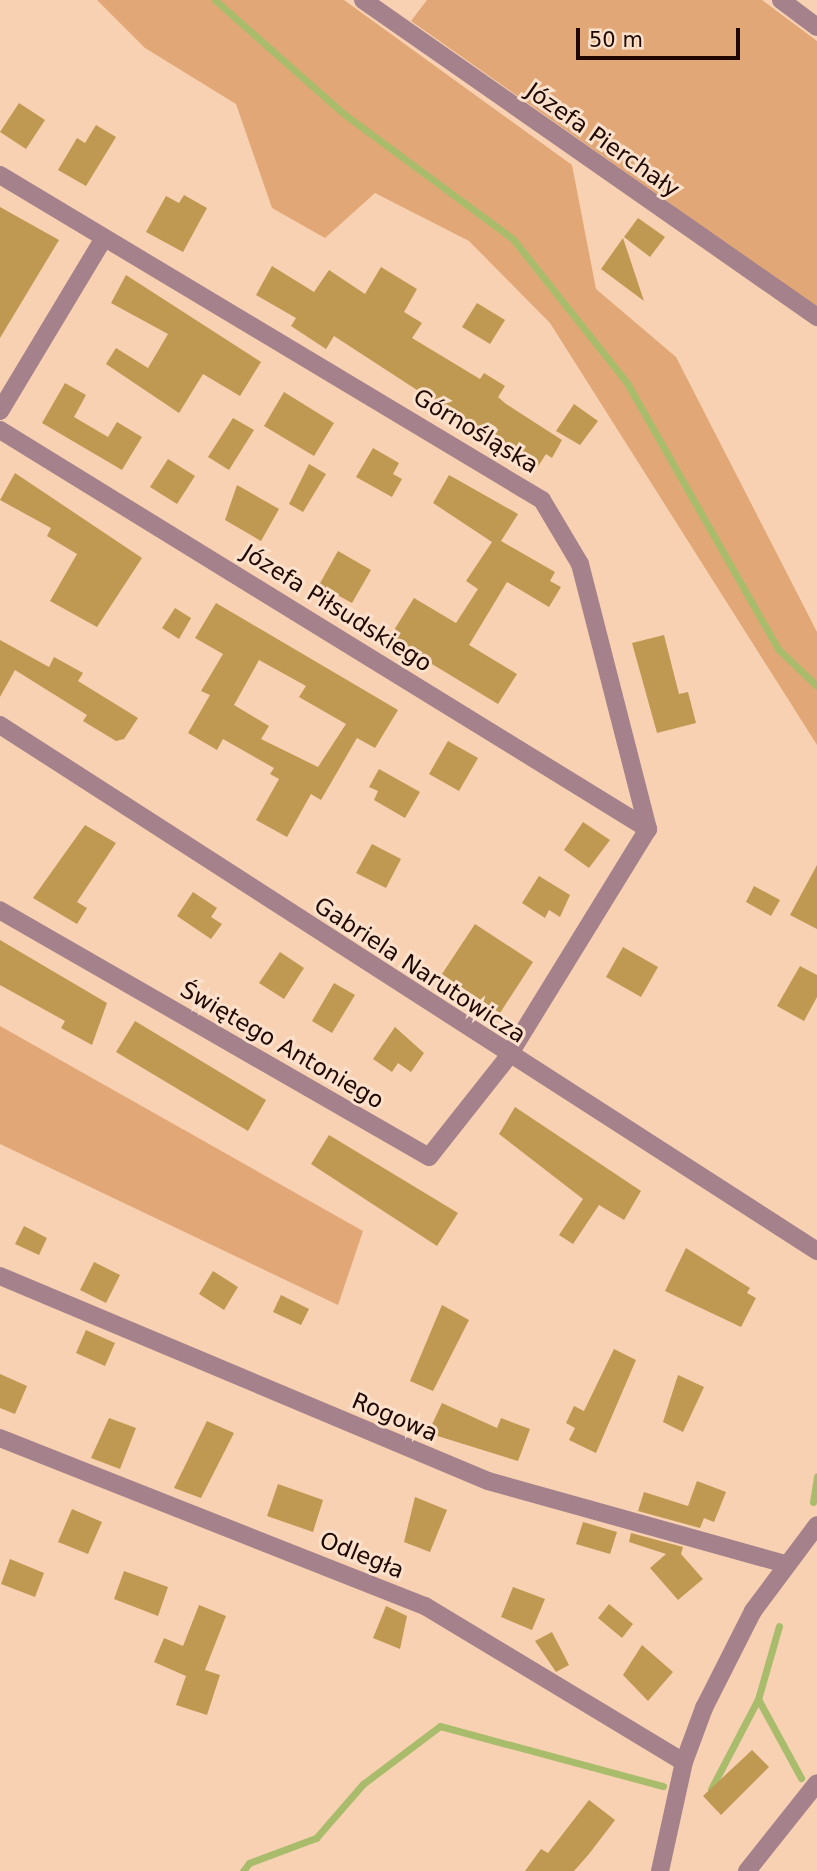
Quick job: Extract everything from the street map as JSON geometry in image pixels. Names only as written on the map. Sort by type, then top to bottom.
[{"type":"street","name":"Józefa Pierchały","points":[[363,0],[817,317]]},
{"type":"street","points":[[781,0],[817,27]]},
{"type":"street","name":"Górnośląska","points":[[0,175],[542,499],[580,564],[648,829]]},
{"type":"street","points":[[0,411],[104,238]]},
{"type":"street","name":"Józefa Piłsudskiego","points":[[0,430],[648,829]]},
{"type":"street","name":"Gabriela Narutowicza","points":[[0,725],[509,1057],[817,1251]]},
{"type":"street","points":[[509,1057],[648,829]]},
{"type":"street","name":"Świętego Antoniego","points":[[0,910],[429,1157],[509,1057]]},
{"type":"street","name":"Rogowa","points":[[0,1276],[488,1481],[785,1564]]},
{"type":"street","name":"Odległa","points":[[0,1438],[425,1606],[684,1762]]},
{"type":"street","points":[[663,1870],[684,1762],[739,1636],[785,1564],[817,1525]]},
{"type":"street","points":[[747,1871],[817,1783]]},
{"type":"shaded area","points":[[97,0],[344,0],[572,165],[596,289],[676,357],[817,632],[817,745],[550,323],[469,241],[375,193],[325,238],[272,208],[236,104],[145,48]]},
{"type":"shaded area","points":[[427,0],[762,0],[817,41],[817,307],[411,21]]},
{"type":"shaded area","points":[[0,1026],[363,1231],[338,1305],[0,1144]]},
{"type":"building","points":[[19,103],[45,120],[26,149],[0,132]]},
{"type":"building","points":[[96,125],[116,137],[86,186],[58,170],[77,138],[85,143]]},
{"type":"building","points":[[184,195],[207,208],[183,252],[146,232],[166,196],[179,203]]},
{"type":"building","points":[[0,207],[59,240],[0,338]]},
{"type":"building","points":[[638,218],[665,237],[650,257],[624,237]]},
{"type":"building","points":[[623,238],[644,301],[601,269]]},
{"type":"building","points":[[272,266],[314,292],[329,270],[365,294],[381,267],[417,289],[404,312],[422,323],[412,338],[480,379],[484,373],[505,386],[498,397],[562,440],[552,458],[546,454],[537,468],[334,336],[326,349],[291,326],[296,318],[256,295]]},
{"type":"building","points":[[126,275],[261,362],[240,396],[203,374],[179,413],[106,364],[116,348],[148,368],[168,334],[111,303]]},
{"type":"building","points":[[477,303],[505,320],[490,344],[462,327]]},
{"type":"building","points":[[65,383],[86,395],[74,417],[108,437],[117,422],[142,437],[122,470],[42,423]]},
{"type":"building","points":[[284,392],[334,423],[314,456],[264,426]]},
{"type":"building","points":[[574,404],[598,421],[580,445],[556,431]]},
{"type":"building","points":[[233,418],[254,430],[229,470],[208,457]]},
{"type":"building","points":[[373,448],[399,463],[393,474],[402,479],[392,497],[356,477]]},
{"type":"building","points":[[168,459],[195,476],[177,504],[150,487]]},
{"type":"building","points":[[309,464],[326,474],[303,512],[289,504]]},
{"type":"building","points":[[15,473],[142,558],[97,627],[50,601],[77,554],[47,536],[51,528],[0,500]]},
{"type":"building","points":[[449,475],[518,514],[501,541],[555,572],[550,581],[561,587],[549,607],[507,582],[469,645],[517,674],[498,704],[389,638],[414,598],[456,623],[478,589],[466,581],[492,542],[433,503]]},
{"type":"building","points":[[237,485],[279,509],[261,541],[225,520]]},
{"type":"building","points":[[338,551],[371,570],[352,603],[319,585]]},
{"type":"building","points":[[216,603],[398,710],[375,748],[357,738],[321,800],[311,794],[287,837],[256,820],[279,779],[270,774],[274,768],[223,739],[217,750],[188,733],[210,695],[201,691],[223,654],[195,638]],"holes":[[[259,660],[306,686],[299,697],[346,724],[318,767],[261,739],[269,726],[234,705]]]},
{"type":"building","points":[[175,608],[191,618],[179,639],[162,628]]},
{"type":"building","points":[[664,635],[679,694],[688,692],[696,723],[657,733],[632,643]]},
{"type":"building","points":[[0,640],[49,667],[54,657],[83,673],[78,681],[138,718],[124,739],[116,741],[83,721],[87,715],[15,670],[0,697]]},
{"type":"building","points":[[448,741],[478,758],[459,791],[429,774]]},
{"type":"building","points":[[379,769],[420,792],[405,818],[374,800],[378,791],[369,787]]},
{"type":"building","points":[[583,822],[610,840],[589,868],[564,850]]},
{"type":"building","points":[[85,825],[116,843],[77,902],[87,908],[77,924],[33,898]]},
{"type":"building","points":[[372,844],[401,859],[386,888],[356,873]]},
{"type":"building","points":[[817,865],[817,929],[790,915]]},
{"type":"building","points":[[539,876],[570,895],[560,917],[549,910],[545,918],[522,903]]},
{"type":"building","points":[[754,886],[780,900],[771,916],[746,902]]},
{"type":"building","points":[[193,892],[217,908],[211,917],[222,924],[211,939],[177,916]]},
{"type":"building","points":[[475,924],[533,962],[500,1013],[442,974]]},
{"type":"building","points":[[0,940],[107,1003],[92,1045],[61,1028],[65,1021],[0,985]]},
{"type":"building","points":[[623,947],[658,967],[641,997],[606,977]]},
{"type":"building","points":[[280,952],[304,968],[284,999],[259,983]]},
{"type":"building","points":[[800,966],[817,975],[817,997],[804,1021],[777,1006]]},
{"type":"building","points":[[334,983],[355,995],[332,1033],[312,1021]]},
{"type":"building","points":[[135,1021],[266,1100],[248,1131],[116,1052]]},
{"type":"building","points":[[395,1027],[424,1053],[411,1072],[398,1063],[392,1072],[373,1059]]},
{"type":"building","points":[[515,1107],[641,1191],[624,1220],[599,1205],[573,1244],[559,1235],[583,1199],[499,1134]]},
{"type":"building","points":[[329,1135],[458,1213],[437,1246],[311,1164]]},
{"type":"building","points":[[24,1226],[47,1238],[39,1255],[15,1244]]},
{"type":"building","points":[[686,1248],[750,1288],[747,1293],[756,1298],[741,1327],[665,1291]]},
{"type":"building","points":[[94,1262],[120,1275],[106,1303],[80,1290]]},
{"type":"building","points":[[213,1271],[238,1287],[224,1310],[199,1294]]},
{"type":"building","points":[[281,1295],[309,1309],[301,1325],[273,1312]]},
{"type":"building","points":[[442,1305],[469,1320],[433,1391],[410,1381]]},
{"type":"building","points":[[86,1330],[115,1343],[105,1366],[76,1353]]},
{"type":"building","points":[[614,1349],[636,1360],[596,1453],[569,1440],[575,1428],[566,1423],[574,1406],[584,1411]]},
{"type":"building","points":[[0,1374],[27,1386],[15,1414],[0,1408]]},
{"type":"building","points":[[678,1375],[704,1387],[683,1432],[663,1422]]},
{"type":"building","points":[[442,1403],[497,1428],[501,1418],[530,1429],[518,1461],[428,1433]]},
{"type":"building","points":[[109,1418],[136,1428],[120,1469],[91,1458]]},
{"type":"building","points":[[207,1421],[234,1433],[201,1498],[174,1488]]},
{"type":"building","points":[[697,1481],[726,1492],[714,1522],[704,1518],[700,1528],[638,1511],[644,1492],[688,1506]]},
{"type":"building","points":[[278,1484],[323,1500],[313,1532],[267,1516]]},
{"type":"building","points":[[415,1497],[447,1510],[430,1552],[404,1542]]},
{"type":"building","points":[[72,1509],[102,1522],[88,1554],[58,1542]]},
{"type":"building","points":[[583,1522],[617,1532],[610,1554],[576,1544]]},
{"type":"building","points":[[631,1533],[683,1547],[681,1554],[703,1579],[678,1600],[650,1568],[666,1554],[629,1542]]},
{"type":"building","points":[[10,1559],[44,1573],[35,1597],[1,1584]]},
{"type":"building","points":[[124,1571],[168,1587],[158,1616],[114,1599]]},
{"type":"building","points":[[513,1587],[545,1599],[532,1630],[501,1617]]},
{"type":"building","points":[[609,1604],[633,1624],[622,1638],[598,1618]]},
{"type":"building","points":[[199,1605],[226,1616],[205,1670],[220,1675],[207,1715],[176,1705],[186,1676],[154,1662],[164,1638],[183,1646]]},
{"type":"building","points":[[386,1606],[407,1616],[400,1649],[373,1638]]},
{"type":"building","points":[[552,1632],[569,1665],[556,1672],[535,1641]]},
{"type":"building","points":[[642,1645],[673,1672],[648,1701],[623,1675]]},
{"type":"building","points":[[752,1750],[769,1767],[721,1815],[703,1796]]},
{"type":"building","points":[[589,1800],[615,1820],[574,1871],[525,1871],[541,1849],[548,1853]]},
{"type":"waterway","points":[[215,0],[344,114],[513,239],[627,383],[778,649],[817,686]]},
{"type":"waterway","points":[[813,1502],[817,1476]]},
{"type":"waterway","points":[[779,1626],[758,1699],[801,1778]]},
{"type":"waterway","points":[[711,1789],[758,1699]]},
{"type":"waterway","points":[[243,1871],[249,1863],[316,1838],[363,1784],[440,1726],[663,1786]]}]
